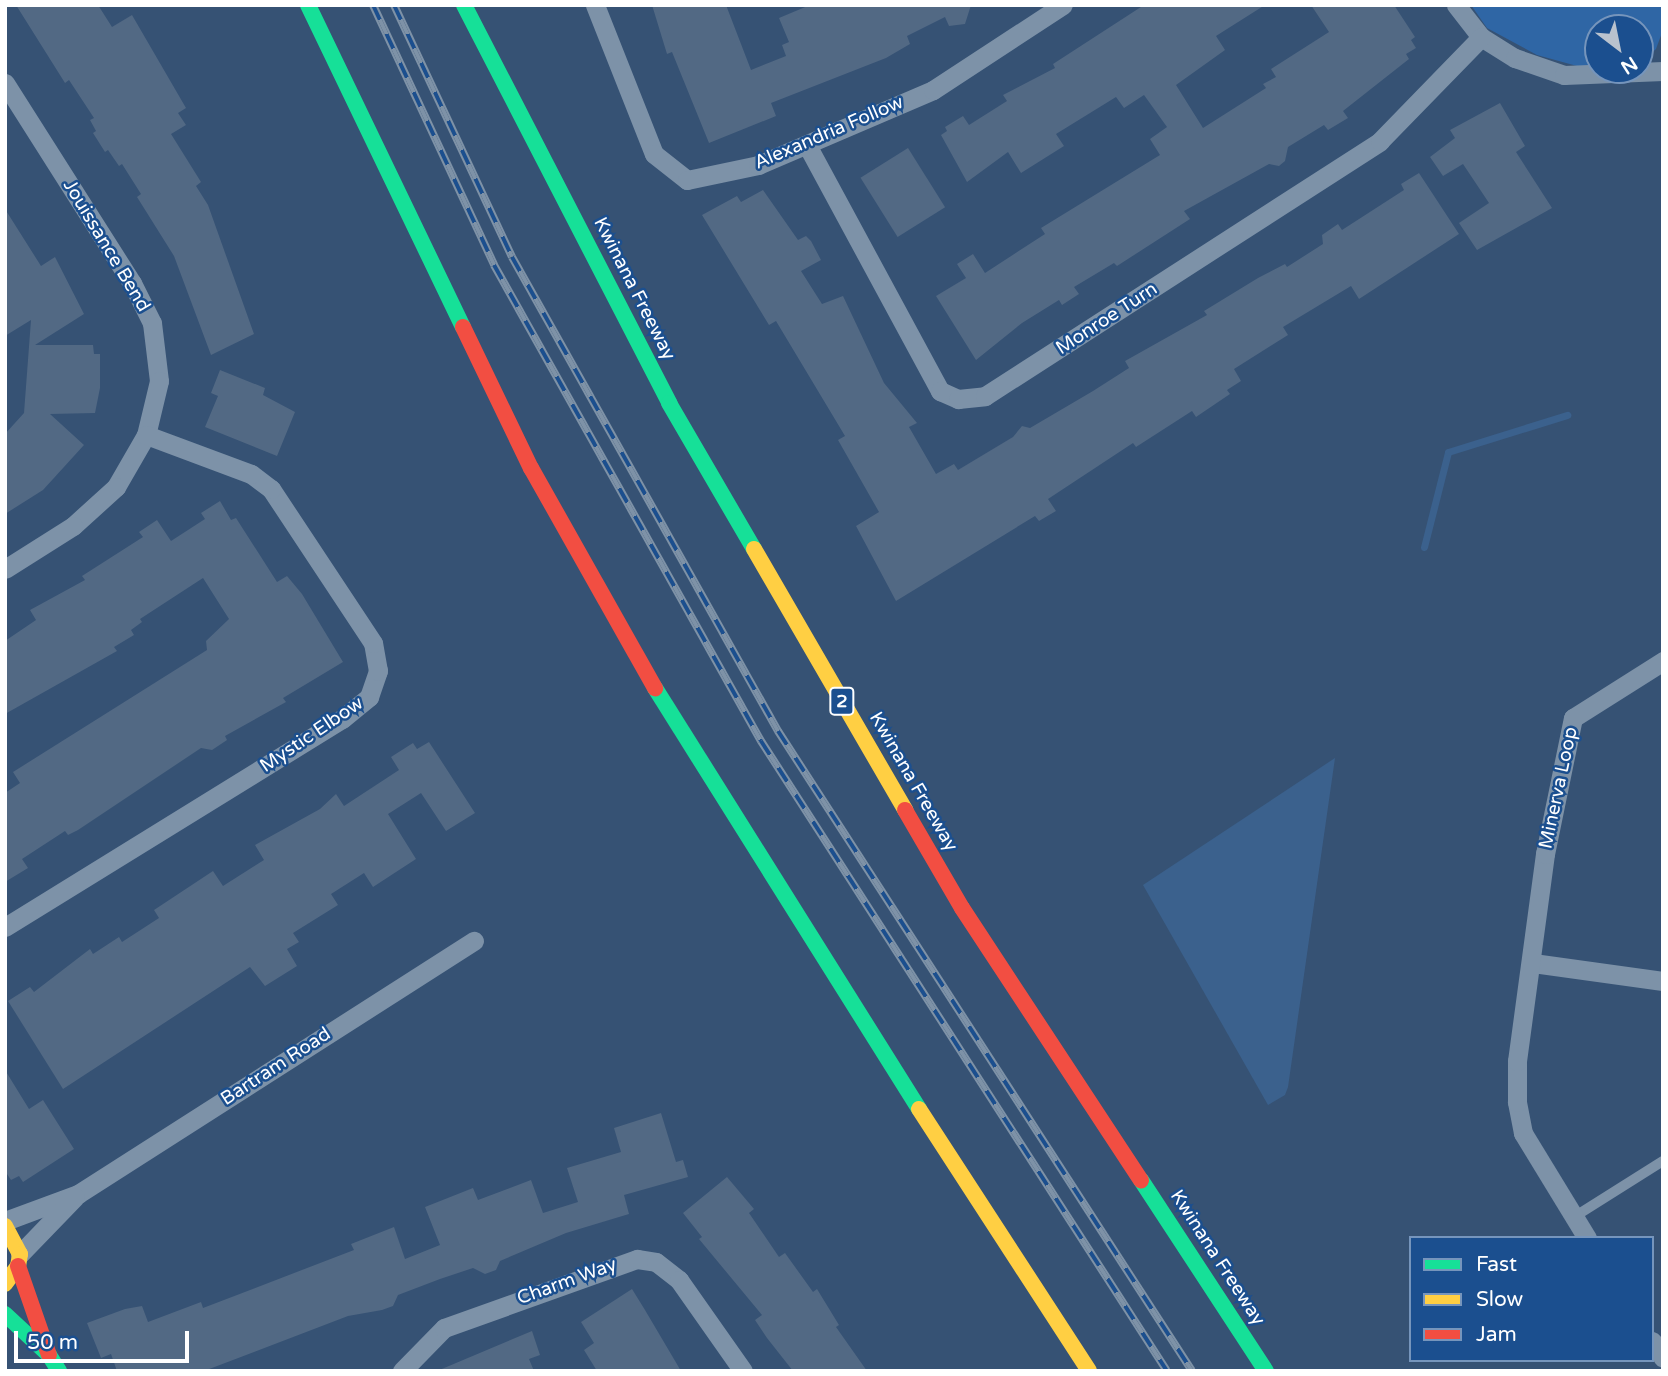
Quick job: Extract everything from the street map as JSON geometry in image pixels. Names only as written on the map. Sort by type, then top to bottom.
[{"type":"main road","points":[[309,5],[531,468],[654,686],[820,956],[1088,1371]]},
{"type":"main road","name":"Kwinana Freeway","points":[[464,5],[669,403],[962,908],[1266,1371]]},
{"type":"main road","points":[[5,1223],[49,1355],[59,1371]]},
{"type":"main road","points":[[5,1284],[19,1260]]},
{"type":"main road","points":[[5,1314],[49,1355]]},
{"type":"street","name":"Alexandria Follow","points":[[595,5],[654,154],[687,180],[758,165],[933,90],[1063,5]]},
{"type":"street","points":[[1456,5],[1481,37],[1515,58],[1564,75],[1663,71]]},
{"type":"street","name":"Monroe Turn","points":[[807,145],[940,391],[958,400],[985,396],[1380,141],[1481,37]]},
{"type":"street","name":"Jouissance Bend","points":[[5,83],[132,283],[152,323],[159,381],[146,435],[116,487],[73,526],[5,569]]},
{"type":"street","name":"Mystic Elbow","points":[[5,927],[342,719],[369,697],[378,671],[373,643],[271,489],[251,474],[146,435]]},
{"type":"street","name":"Minerva Loop","points":[[1586,1236],[1524,1133],[1517,1102],[1517,1061],[1533,963],[1545,854],[1573,718],[1663,661]]},
{"type":"street","name":"Bartram Road","points":[[5,1223],[78,1194],[474,940]]},
{"type":"street","points":[[1533,963],[1663,982]]},
{"type":"street","name":"Bartram Road","points":[[19,1260],[78,1194]]},
{"type":"street","name":"Charm Way","points":[[401,1371],[444,1328],[637,1259],[656,1262],[679,1280],[743,1371]]},
{"type":"lane","points":[[1574,1217],[1663,1161]]},
{"type":"shaded area","points":[[1471,5],[1661,5],[1663,30],[1654,51],[1654,14],[1584,14],[1584,66],[1577,66],[1537,55],[1487,28]]},
{"type":"shaded area","points":[[1335,758],[1288,1087],[1285,1095],[1268,1105],[1143,885]]},
{"type":"building","points":[[16,5],[98,5],[112,27],[132,15],[186,108],[178,113],[186,125],[171,134],[201,182],[196,186],[208,205],[254,334],[211,355],[174,256],[137,197],[141,194],[122,164],[119,166],[108,150],[105,152],[93,133],[96,131],[90,120],[94,118],[69,80],[65,83]]},
{"type":"building","points":[[652,5],[726,5],[751,70],[786,56],[782,45],[789,42],[779,18],[810,5],[971,5],[965,24],[949,26],[945,17],[907,36],[910,44],[886,58],[771,103],[776,116],[709,143],[672,52],[667,54]]},
{"type":"building","points":[[1144,5],[1265,5],[1216,36],[1225,50],[1176,85],[1203,128],[1266,88],[1263,84],[1276,77],[1271,69],[1329,32],[1311,5],[1394,5],[1415,37],[1411,40],[1416,48],[1406,54],[1409,59],[1343,111],[1348,118],[1328,130],[1324,125],[1288,147],[1285,161],[1279,166],[1269,164],[1184,211],[1190,219],[1117,266],[1114,263],[1074,287],[1079,294],[1062,305],[1059,300],[1022,323],[976,360],[936,296],[966,278],[957,264],[973,254],[985,273],[1045,234],[1041,228],[1160,155],[1150,139],[1167,127],[1144,95],[1124,108],[1116,97],[1056,134],[1064,146],[1021,173],[1008,152],[967,182],[941,135],[947,131],[945,127],[963,116],[969,125],[1007,101],[1003,95],[1055,68],[1053,64]]},
{"type":"building","points":[[1500,103],[1525,146],[1516,152],[1552,208],[1477,250],[1459,223],[1489,203],[1463,164],[1443,176],[1430,157],[1455,138],[1450,130]]},
{"type":"building","points":[[908,148],[945,207],[898,237],[861,178]]},
{"type":"building","points":[[1419,173],[1459,234],[1359,299],[1351,286],[1283,327],[1288,335],[1234,369],[1241,381],[1227,390],[1230,394],[1196,417],[1192,411],[1136,447],[1133,443],[1048,499],[1056,511],[1039,521],[1035,516],[896,601],[856,526],[879,512],[838,440],[845,436],[776,321],[769,325],[702,215],[737,196],[741,202],[763,190],[798,240],[806,236],[811,241],[821,260],[801,271],[822,304],[843,296],[884,383],[917,423],[909,427],[936,474],[954,464],[958,470],[1013,437],[1022,426],[1030,428],[1093,391],[1129,368],[1125,361],[1207,315],[1204,311],[1258,278],[1285,264],[1287,267],[1323,244],[1322,235],[1338,224],[1342,230],[1404,190],[1401,184]]},
{"type":"building","points":[[5,209],[41,266],[55,257],[84,314],[35,345],[93,345],[94,354],[100,354],[100,388],[95,413],[50,414],[84,445],[43,490],[5,514],[5,434],[24,413],[31,320],[5,336]]},
{"type":"building","points":[[220,370],[265,388],[263,395],[295,412],[277,456],[205,427],[218,396],[211,393]]},
{"type":"building","points":[[220,501],[231,520],[236,518],[277,582],[287,576],[302,594],[343,662],[283,698],[286,702],[225,736],[227,740],[212,750],[201,748],[78,830],[68,835],[65,831],[22,859],[28,868],[5,882],[5,793],[20,783],[13,772],[207,650],[206,641],[229,619],[203,578],[140,619],[142,622],[131,630],[134,635],[114,647],[117,651],[5,714],[5,641],[36,620],[30,610],[85,580],[82,576],[143,537],[139,532],[157,520],[171,541],[205,519],[201,513]]},
{"type":"building","points":[[429,742],[475,813],[446,831],[421,793],[388,814],[416,859],[373,887],[364,873],[331,894],[338,905],[293,933],[299,942],[287,949],[297,966],[265,986],[250,967],[63,1089],[8,1001],[30,987],[34,992],[90,949],[93,954],[119,937],[122,942],[159,918],[154,910],[213,871],[223,886],[264,860],[255,845],[320,809],[336,794],[344,806],[399,770],[391,757],[413,743],[417,749]]},
{"type":"building","points":[[5,1070],[29,1109],[43,1100],[74,1149],[23,1182],[19,1176],[11,1180],[5,1171]]},
{"type":"building","points":[[661,1113],[676,1162],[683,1160],[688,1177],[624,1195],[629,1214],[566,1233],[500,1261],[496,1270],[485,1274],[473,1268],[440,1279],[398,1295],[393,1306],[348,1316],[204,1371],[117,1371],[111,1354],[101,1358],[87,1323],[125,1309],[142,1306],[148,1322],[201,1302],[203,1308],[354,1250],[351,1244],[394,1227],[405,1259],[440,1245],[425,1207],[473,1188],[478,1200],[531,1180],[543,1213],[578,1202],[567,1168],[621,1152],[614,1128]]},
{"type":"building","points":[[727,1177],[754,1209],[749,1213],[779,1257],[785,1253],[813,1292],[817,1289],[839,1325],[836,1327],[867,1371],[793,1371],[767,1338],[755,1320],[762,1315],[699,1239],[702,1237],[683,1213]]},
{"type":"building","points":[[632,1289],[681,1371],[597,1371],[584,1350],[594,1343],[581,1322]]},
{"type":"building","points":[[532,1331],[540,1355],[529,1359],[534,1371],[437,1371]]},
{"type":"waterway","points":[[1424,547],[1448,452],[1567,415]]},
{"type":"railway","points":[[373,5],[494,265],[761,741],[1167,1371]]},
{"type":"railway","points":[[394,5],[512,257],[778,731],[1192,1371]]},
{"type":"traffic: fast","points":[[308,5],[463,327]]},
{"type":"traffic: fast","points":[[464,5],[669,403],[754,549]]},
{"type":"traffic: fast","points":[[655,688],[919,1109]]},
{"type":"traffic: fast","points":[[1141,1180],[1266,1371]]},
{"type":"traffic: fast","points":[[5,1314],[49,1355],[59,1371]]},
{"type":"traffic: slow","points":[[754,549],[905,810]]},
{"type":"traffic: slow","points":[[919,1109],[1089,1371]]},
{"type":"traffic: slow","points":[[5,1226],[20,1254],[18,1266],[5,1284]]},
{"type":"traffic: jam","points":[[463,327],[531,468],[655,688]]},
{"type":"traffic: jam","points":[[905,810],[962,908],[1141,1180]]},
{"type":"traffic: jam","points":[[18,1266],[49,1355]]}]
